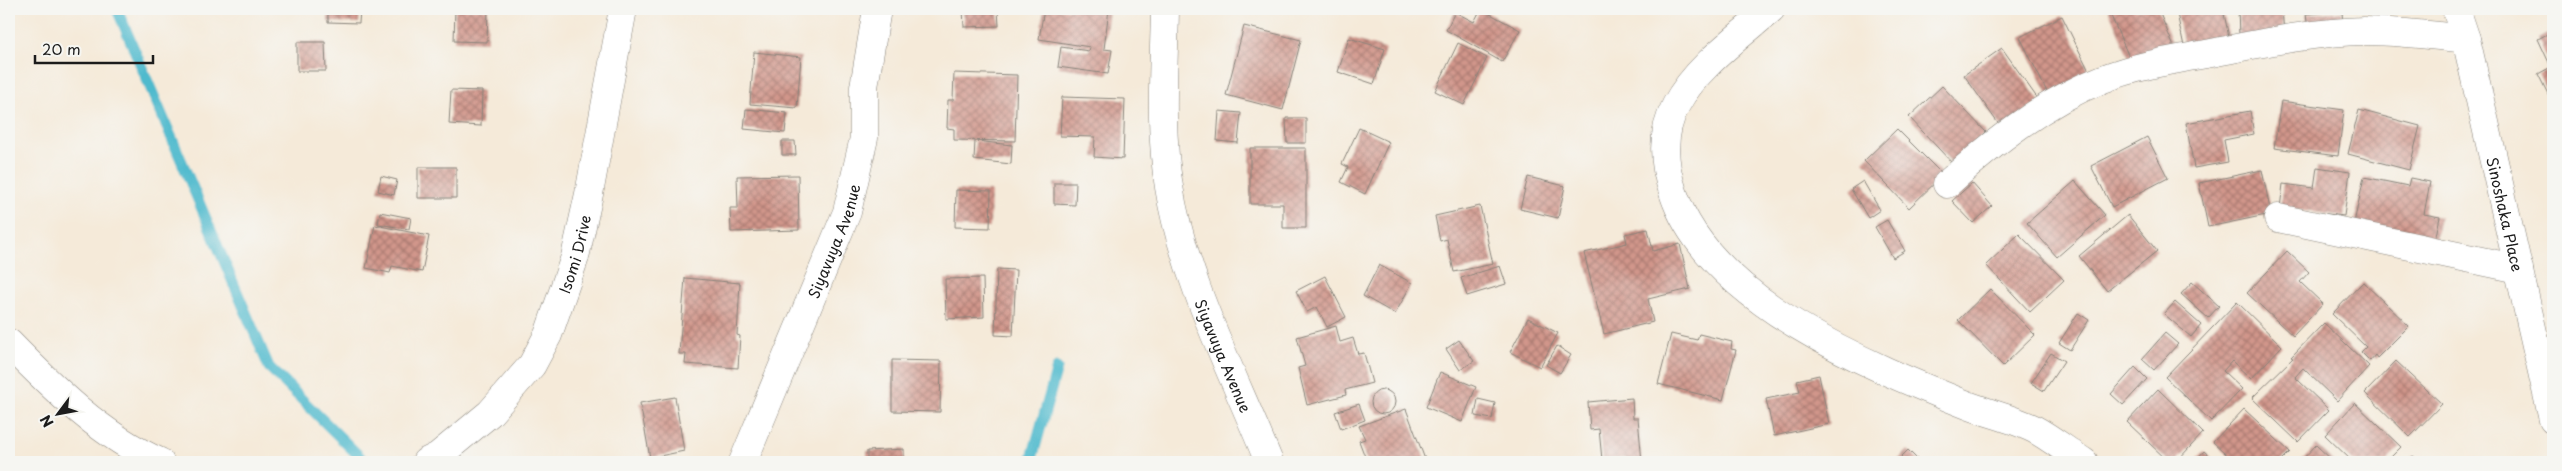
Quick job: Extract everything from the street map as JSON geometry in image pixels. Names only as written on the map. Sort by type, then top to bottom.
[{"type":"street","name":"Isomi Drive","points":[[435,460],[490,412],[516,386],[532,365],[548,336],[575,257],[589,194],[623,9]]},
{"type":"street","name":"Siyavuya Avenue","points":[[743,462],[847,212],[864,138],[864,87],[877,9]]},
{"type":"street","name":"Siyavuya Avenue","points":[[1165,9],[1164,138],[1169,187],[1184,250],[1268,462]]},
{"type":"street","points":[[1771,9],[1690,84],[1675,105],[1664,140],[1666,174],[1678,208],[1706,253],[1751,293],[1782,315],[1840,350],[1924,387],[2034,429],[2084,462]]},
{"type":"street","name":"Sinoshaka Place","points":[[2456,9],[2466,39],[2553,420]]},
{"type":"street","points":[[1947,184],[2014,128],[2057,102],[2104,78],[2174,60],[2311,35],[2364,31],[2413,33],[2466,39]]},
{"type":"street","points":[[2278,218],[2519,269]]},
{"type":"street","points":[[9,343],[37,372],[102,429],[160,462]]},
{"type":"building","points":[[328,9],[360,9],[359,23],[328,22]]},
{"type":"building","points":[[455,9],[488,9],[487,42],[454,41]]},
{"type":"building","points":[[963,9],[998,9],[999,26],[964,27]]},
{"type":"building","points":[[1044,9],[1109,9],[1104,49],[1112,50],[1108,74],[1058,67],[1061,47],[1089,51],[1090,47],[1039,39]]},
{"type":"building","points":[[1481,9],[1520,30],[1502,62],[1446,30],[1455,12],[1474,22]]},
{"type":"building","points":[[2108,9],[2158,9],[2174,47],[2132,64]]},
{"type":"building","points":[[2176,9],[2223,9],[2230,42],[2185,51]]},
{"type":"building","points":[[2238,9],[2282,9],[2284,33],[2239,36]]},
{"type":"building","points":[[2342,11],[2343,28],[2308,30],[2306,14]]},
{"type":"building","points":[[2062,16],[2091,75],[2049,96],[2020,37]]},
{"type":"building","points":[[1244,26],[1301,40],[1283,110],[1226,95]]},
{"type":"building","points":[[2553,31],[2553,99],[2551,100],[2538,74],[2551,67],[2538,39]]},
{"type":"building","points":[[1349,38],[1385,49],[1374,84],[1338,72]]},
{"type":"building","points":[[297,42],[325,42],[326,71],[297,71]]},
{"type":"building","points":[[1458,43],[1487,58],[1464,105],[1435,91]]},
{"type":"building","points":[[2002,48],[2040,102],[2002,129],[1964,75]]},
{"type":"building","points":[[754,52],[801,57],[797,108],[750,104]]},
{"type":"building","points":[[954,73],[1017,75],[1015,141],[954,140],[954,129],[947,128],[948,100],[953,100]]},
{"type":"building","points":[[1942,86],[1986,132],[1953,164],[1909,117]]},
{"type":"building","points":[[451,90],[482,91],[481,126],[449,124]]},
{"type":"building","points":[[1062,97],[1125,99],[1123,159],[1094,157],[1095,137],[1060,136]]},
{"type":"building","points":[[2281,101],[2344,110],[2338,156],[2274,148]]},
{"type":"building","points":[[746,109],[787,113],[785,133],[744,129]]},
{"type":"building","points":[[2359,110],[2420,126],[2409,170],[2348,154]]},
{"type":"building","points":[[1219,111],[1241,113],[1238,143],[1217,141]]},
{"type":"building","points":[[2250,111],[2254,134],[2224,140],[2228,162],[2194,168],[2186,123]]},
{"type":"building","points":[[1286,118],[1306,118],[1306,143],[1287,143]]},
{"type":"building","points":[[1359,128],[1389,142],[1365,194],[1341,182],[1348,167],[1342,164]]},
{"type":"building","points":[[1897,129],[1943,175],[1909,208],[1864,161]]},
{"type":"building","points":[[2147,137],[2168,178],[2112,207],[2091,166]]},
{"type":"building","points":[[782,141],[795,141],[796,155],[782,155]]},
{"type":"building","points":[[975,141],[1012,145],[1011,164],[974,160]]},
{"type":"building","points":[[1250,148],[1306,148],[1306,228],[1283,228],[1283,204],[1250,204]]},
{"type":"building","points":[[418,167],[456,167],[456,198],[418,198]]},
{"type":"building","points":[[2317,167],[2350,172],[2344,216],[2280,208],[2283,184],[2314,188]]},
{"type":"building","points":[[2262,170],[2271,214],[2208,227],[2199,183]]},
{"type":"building","points":[[798,175],[799,230],[731,232],[730,208],[738,208],[737,176]]},
{"type":"building","points":[[381,176],[397,180],[394,195],[378,191]]},
{"type":"building","points":[[1528,177],[1565,186],[1558,218],[1520,209]]},
{"type":"building","points":[[2364,177],[2408,186],[2410,178],[2430,182],[2424,214],[2440,217],[2434,245],[2354,223]]},
{"type":"building","points":[[1863,181],[1880,210],[1868,218],[1851,189]]},
{"type":"building","points":[[2075,181],[2105,215],[2057,257],[2027,223]]},
{"type":"building","points":[[1054,183],[1076,183],[1075,205],[1054,204]]},
{"type":"building","points":[[1972,183],[1992,206],[1973,223],[1952,201]]},
{"type":"building","points":[[956,190],[991,191],[990,228],[955,227]]},
{"type":"building","points":[[1480,206],[1493,264],[1454,272],[1447,239],[1440,241],[1435,216]]},
{"type":"building","points":[[380,212],[411,218],[409,229],[378,224]]},
{"type":"building","points":[[2128,215],[2157,251],[2107,291],[2079,256]]},
{"type":"building","points":[[1887,220],[1905,251],[1893,258],[1875,227]]},
{"type":"building","points":[[375,225],[429,236],[422,272],[392,266],[390,273],[366,268]]},
{"type":"building","points":[[1648,229],[1653,251],[1680,244],[1690,289],[1648,299],[1653,322],[1604,334],[1584,253],[1627,243],[1625,234]]},
{"type":"building","points":[[2019,234],[2064,280],[2030,312],[1986,265]]},
{"type":"building","points":[[2287,251],[2309,272],[2300,282],[2323,304],[2293,336],[2247,293]]},
{"type":"building","points":[[1379,265],[1412,283],[1395,314],[1363,296]]},
{"type":"building","points":[[1500,266],[1506,284],[1467,296],[1461,278]]},
{"type":"building","points":[[997,269],[1016,270],[1013,336],[995,335]]},
{"type":"building","points":[[1325,276],[1346,317],[1327,327],[1317,307],[1307,312],[1296,291]]},
{"type":"building","points":[[685,278],[740,283],[737,335],[740,336],[738,368],[685,364],[686,354],[679,354]]},
{"type":"building","points":[[983,278],[984,317],[946,319],[945,279]]},
{"type":"building","points":[[2192,282],[2219,306],[2208,318],[2181,294]]},
{"type":"building","points":[[2363,282],[2409,326],[2377,358],[2375,355],[2370,361],[2361,352],[2366,347],[2332,314]]},
{"type":"building","points":[[1990,289],[2035,335],[2003,366],[1958,320]]},
{"type":"building","points":[[2175,302],[2201,325],[2191,337],[2164,314]]},
{"type":"building","points":[[2237,302],[2282,346],[2251,379],[2232,361],[2223,371],[2242,389],[2211,421],[2165,377]]},
{"type":"building","points":[[2078,313],[2089,320],[2070,350],[2059,343]]},
{"type":"building","points":[[1528,318],[1558,333],[1540,367],[1510,352]]},
{"type":"building","points":[[2324,323],[2369,366],[2337,401],[2303,368],[2295,377],[2329,410],[2298,442],[2252,398],[2293,358],[2291,357]]},
{"type":"building","points":[[1336,326],[1340,342],[1353,338],[1358,354],[1364,353],[1372,383],[1345,390],[1346,395],[1307,405],[1298,368],[1305,366],[1297,337]]},
{"type":"building","points":[[2165,333],[2178,344],[2154,370],[2142,359]]},
{"type":"building","points":[[1671,334],[1697,340],[1699,334],[1732,342],[1731,349],[1736,350],[1723,400],[1658,384]]},
{"type":"building","points":[[1459,340],[1474,361],[1460,370],[1446,349]]},
{"type":"building","points":[[1557,346],[1571,355],[1560,373],[1546,365]]},
{"type":"building","points":[[2051,353],[2064,361],[2044,391],[2031,383]]},
{"type":"building","points":[[892,360],[941,361],[940,412],[892,411]]},
{"type":"building","points":[[2396,361],[2442,404],[2410,437],[2365,393]]},
{"type":"building","points":[[2135,367],[2147,379],[2123,405],[2111,394]]},
{"type":"building","points":[[1440,372],[1476,387],[1462,422],[1426,407]]},
{"type":"building","points":[[1819,375],[1829,424],[1774,436],[1766,399],[1800,392],[1797,380]]},
{"type":"building","points":[[2158,389],[2203,433],[2176,462],[2169,462],[2127,422]]},
{"type":"building","points":[[1383,390],[1391,394],[1395,402],[1391,410],[1383,414],[1375,410],[1371,402],[1375,394]]},
{"type":"building","points":[[675,397],[684,451],[650,458],[640,403]]},
{"type":"building","points":[[1632,398],[1633,418],[1638,418],[1642,462],[1625,462],[1624,458],[1602,460],[1599,429],[1590,430],[1588,402]]},
{"type":"building","points":[[1478,399],[1495,403],[1492,419],[1475,416]]},
{"type":"building","points":[[2355,403],[2401,447],[2386,462],[2353,462],[2325,435]]},
{"type":"building","points":[[1359,404],[1365,420],[1341,429],[1335,412]]},
{"type":"building","points":[[1406,409],[1426,462],[1367,462],[1359,441],[1365,439],[1359,426]]},
{"type":"building","points":[[2244,409],[2290,452],[2280,462],[2235,462],[2213,442]]},
{"type":"building","points":[[2316,445],[2334,462],[2300,462]]},
{"type":"building","points":[[904,449],[904,462],[867,462],[867,451]]},
{"type":"building","points":[[1908,450],[1920,462],[1896,462]]},
{"type":"building","points":[[2204,451],[2216,462],[2194,462]]},
{"type":"building","points":[[2413,456],[2420,462],[2407,462]]},
{"type":"waterway","points":[[117,9],[269,367],[360,457]]},
{"type":"waterway","points":[[1031,462],[1057,368]]}]
